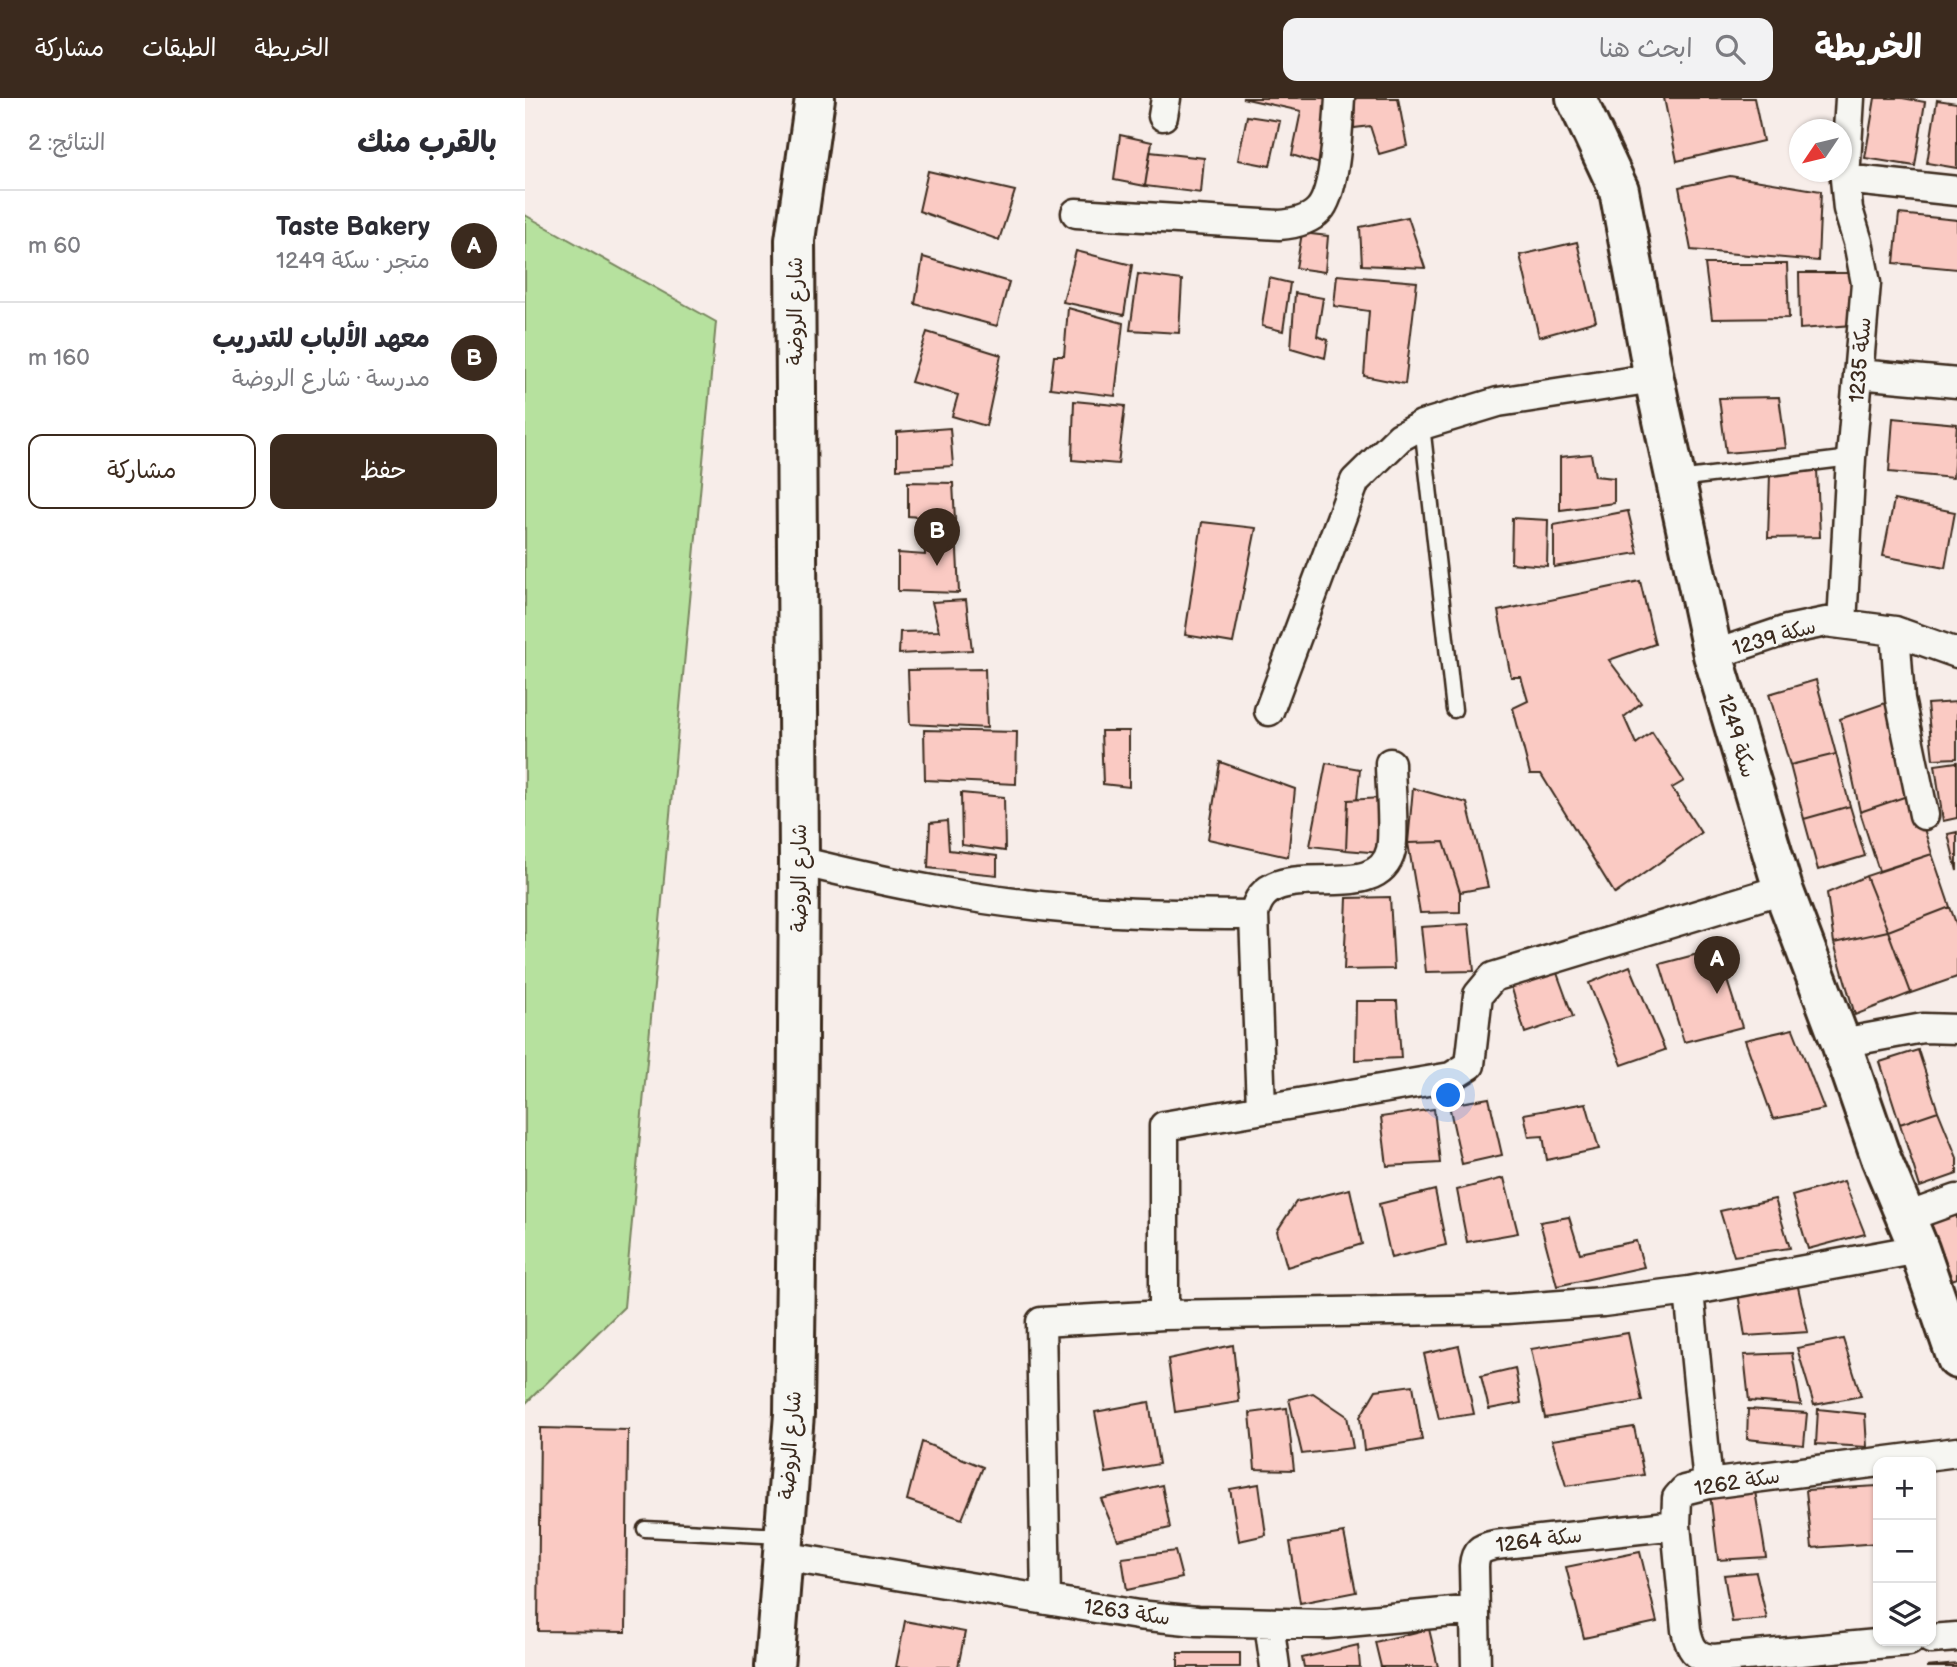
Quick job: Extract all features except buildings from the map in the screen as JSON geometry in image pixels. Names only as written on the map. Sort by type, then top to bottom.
[{"type":"main road","name":"شارع الروضة","points":[[773,1664],[794,1414],[799,861],[795,240],[815,98]]},
{"type":"main road","name":"سكة 1249","points":[[1576,98],[1619,190],[1654,378],[1713,655],[1783,890],[1881,1158],[1913,1233],[1957,1359]]},
{"type":"street","points":[[1076,213],[1279,225],[1298,223],[1319,210],[1330,189],[1340,98]]},
{"type":"street","name":"سكة 1235","points":[[1849,119],[1850,98]]},
{"type":"street","points":[[1852,180],[1957,191]]},
{"type":"street","name":"سكة 1235","points":[[1842,624],[1851,458],[1866,283],[1848,209],[1845,182]]},
{"type":"street","points":[[1859,374],[1957,383]]},
{"type":"street","points":[[1269,710],[1355,481],[1400,437],[1422,425],[1498,402],[1654,378]]},
{"type":"street","name":"سكة 1239","points":[[1713,655],[1787,630],[1826,622],[1895,631],[1957,653]]},
{"type":"street","points":[[1895,631],[1900,699],[1924,814]]},
{"type":"street","points":[[1261,1108],[1254,915],[1256,903],[1262,893],[1274,886],[1359,877],[1369,875],[1382,867],[1391,851],[1390,763]]},
{"type":"street","points":[[799,861],[889,882],[979,898],[1071,909],[1162,915],[1254,915]]},
{"type":"street","points":[[1164,1315],[1164,1126],[1451,1077],[1470,1065],[1478,995],[1493,977],[1783,890]]},
{"type":"street","points":[[1841,1043],[1923,1028],[1957,1029]]},
{"type":"street","points":[[1046,1600],[1041,1322],[1164,1315],[1507,1309],[1603,1302],[1689,1291],[1913,1233],[1957,1199]]},
{"type":"street","points":[[1689,1291],[1708,1483]]},
{"type":"street","name":"سكة 1262","points":[[1883,1646],[1819,1658],[1714,1659],[1696,1654],[1686,1630],[1676,1525],[1675,1505],[1679,1493],[1708,1483],[1957,1452]]},
{"type":"street","name":"سكة 1264","points":[[1476,1667],[1475,1556],[1479,1550],[1495,1545],[1676,1525]]},
{"type":"street","name":"سكة 1263","points":[[783,1546],[1046,1600],[1138,1615],[1197,1621],[1327,1624],[1475,1610]]},
{"type":"street","points":[[1269,1623],[1275,1667]]},
{"type":"street","points":[[1936,1639],[1957,1637]]},
{"type":"lane","points":[[1422,425],[1454,710]]},
{"type":"lane","points":[[1677,479],[1851,458]]},
{"type":"lane","points":[[645,1529],[783,1546]]},
{"type":"green space","points":[[525,215],[716,322],[624,1307],[525,1404]]},
{"type":"place","name":"معهد الألباب للتدريب","points":[[937,566]]},
{"type":"place","name":"Taste Bakery","points":[[1717,994]]}]
